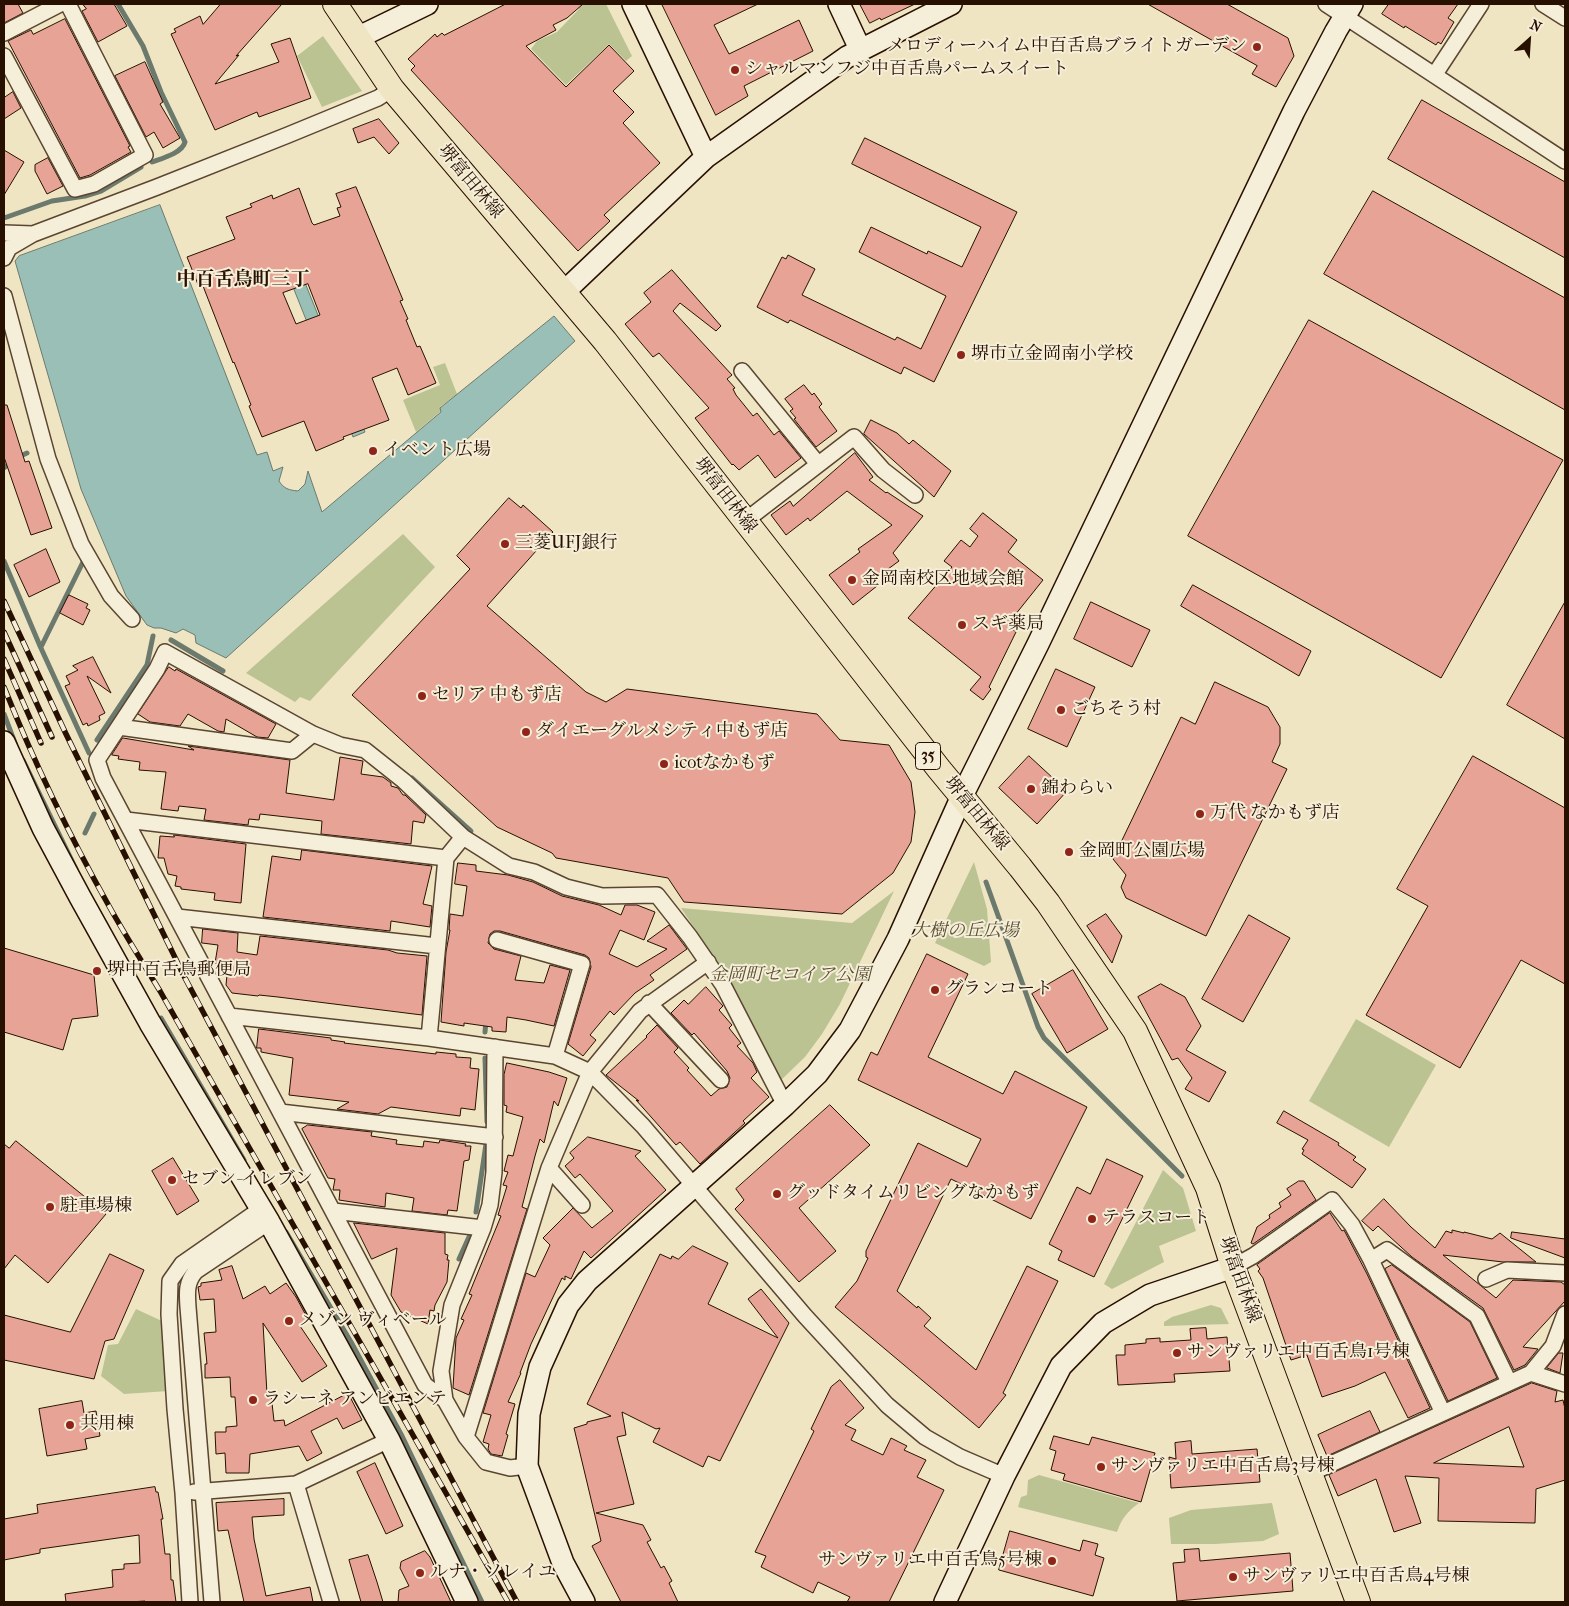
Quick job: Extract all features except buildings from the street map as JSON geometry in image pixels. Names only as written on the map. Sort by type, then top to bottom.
[{"type":"main road","name":"堺富田林線","points":[[335,4],[392,90],[605,342],[932,762],[962,796],[1048,903],[1135,1031],[1208,1188],[1233,1267],[1358,1602]]},
{"type":"street","points":[[4,33],[60,4]]},
{"type":"street","points":[[4,56],[74,189],[94,184],[145,155],[68,4]]},
{"type":"street","points":[[357,38],[427,4]]},
{"type":"street","points":[[633,4],[706,157]]},
{"type":"street","points":[[839,4],[860,49]]},
{"type":"street","points":[[564,292],[706,157],[860,49],[951,4]]},
{"type":"street","points":[[1326,4],[1349,10],[1435,74],[1565,161]]},
{"type":"street","points":[[1435,74],[1481,4]]},
{"type":"street","points":[[1543,4],[1565,18]]},
{"type":"street","points":[[584,1602],[563,1563],[527,1466],[529,1414],[540,1367],[568,1305],[587,1281],[785,1105],[817,1074],[850,1030],[898,940],[962,796],[1043,635],[1294,111],[1349,10]]},
{"type":"street","points":[[4,258],[9,248],[33,234],[288,135],[378,98],[392,90]]},
{"type":"street","points":[[4,233],[33,234]]},
{"type":"street","points":[[4,296],[48,459],[81,544],[111,596],[132,619]]},
{"type":"street","points":[[742,371],[818,464]]},
{"type":"street","points":[[745,521],[854,437],[883,470],[914,495]]},
{"type":"street","points":[[445,1400],[425,1385],[103,778],[97,760],[157,669],[166,652],[313,734],[340,745],[365,750],[404,781],[463,836],[509,866],[534,872],[566,887],[602,896],[657,895],[724,986],[785,1105]]},
{"type":"street","points":[[118,727],[292,750],[313,734]]},
{"type":"street","points":[[4,742],[42,828],[89,914],[150,1023],[265,1216],[390,1440],[467,1602]]},
{"type":"street","points":[[126,820],[446,858]]},
{"type":"street","points":[[429,1038],[446,858],[463,836]]},
{"type":"street","points":[[177,917],[437,946]]},
{"type":"street","points":[[497,940],[582,964],[555,1056]]},
{"type":"street","points":[[466,1437],[549,1168],[590,1072],[640,1011],[708,962]]},
{"type":"street","points":[[649,1003],[720,1080]]},
{"type":"street","points":[[229,1016],[429,1038],[555,1056],[590,1072],[643,1126],[805,1316],[887,1406],[925,1437],[960,1457],[1004,1476]]},
{"type":"street","points":[[495,1047],[494,1172],[490,1205],[483,1228],[452,1305],[441,1371],[445,1400],[466,1437],[486,1462],[510,1468],[527,1466]]},
{"type":"street","points":[[280,1112],[495,1137]]},
{"type":"street","points":[[549,1168],[582,1205]]},
{"type":"street","points":[[945,1602],[1004,1476],[1061,1366],[1103,1323],[1150,1295],[1233,1267],[1253,1256],[1332,1200],[1352,1225],[1443,1413]]},
{"type":"street","points":[[333,1210],[483,1228]]},
{"type":"street","points":[[212,1602],[188,1307],[188,1284],[196,1271],[265,1216]]},
{"type":"street","points":[[190,1602],[173,1380],[169,1314],[170,1281],[182,1264],[265,1216]]},
{"type":"street","points":[[1370,1260],[1387,1250],[1477,1316],[1509,1382]]},
{"type":"street","points":[[1486,1279],[1507,1270],[1565,1272]]},
{"type":"street","points":[[1309,1474],[1531,1373],[1553,1346],[1565,1314]]},
{"type":"street","points":[[1531,1373],[1565,1384]]},
{"type":"street","points":[[183,1492],[296,1484],[390,1440]]},
{"type":"street","points":[[296,1484],[331,1602]]},
{"type":"green space","points":[[575,4],[606,4],[632,56],[626,61],[609,44],[566,85],[531,49],[537,41],[557,32],[579,9]]},
{"type":"green space","points":[[323,36],[362,91],[322,107],[297,56]]},
{"type":"green space","points":[[445,363],[457,394],[440,407],[441,411],[416,432],[403,400],[440,385],[433,367]]},
{"type":"green space","points":[[403,534],[435,567],[310,701],[300,697],[295,702],[246,673]]},
{"type":"green space","name":"大樹の丘広場","points":[[974,862],[987,909],[991,962],[984,966],[935,943]]},
{"type":"green space","name":"金岡町セコイア公園","points":[[894,891],[840,1004],[822,1034],[805,1057],[779,1082],[727,978],[681,908],[852,923]]},
{"type":"green space","points":[[1356,1019],[1436,1065],[1389,1147],[1309,1101]]},
{"type":"green space","points":[[1163,1170],[1183,1188],[1196,1231],[1159,1246],[1164,1262],[1112,1289],[1104,1284]]},
{"type":"green space","points":[[1211,1305],[1221,1308],[1229,1324],[1164,1326],[1164,1322],[1172,1317]]},
{"type":"green space","points":[[136,1309],[162,1321],[169,1391],[124,1394],[101,1376],[108,1345],[118,1344]]},
{"type":"green space","points":[[1039,1475],[1139,1503],[1125,1516],[1117,1532],[1018,1507],[1021,1497],[1027,1495],[1028,1480]]},
{"type":"green space","points":[[1272,1503],[1279,1534],[1263,1541],[1171,1544],[1169,1518],[1191,1510]]},
{"type":"water","points":[[160,205],[257,455],[267,452],[273,471],[283,467],[279,481],[289,490],[298,491],[305,484],[308,471],[322,512],[441,412],[440,408],[554,316],[575,341],[226,658],[196,643],[195,635],[183,629],[176,633],[147,625],[126,596],[81,489],[15,261],[19,256]]},
{"type":"water","points":[[285,233],[365,432],[353,437],[273,237]]},
{"type":"waterway","points":[[118,4],[143,46],[161,92],[185,142],[176,152],[152,162]]},
{"type":"waterway","points":[[4,218],[52,201],[85,196],[101,191],[141,167]]},
{"type":"waterway","points":[[4,468],[14,459],[27,453]]},
{"type":"waterway","points":[[4,561],[89,753]]},
{"type":"waterway","points":[[41,647],[83,562]]},
{"type":"waterway","points":[[97,740],[147,665],[153,636]]},
{"type":"waterway","points":[[171,640],[223,671]]},
{"type":"waterway","points":[[4,714],[15,743]]},
{"type":"waterway","points":[[23,760],[76,869]]},
{"type":"waterway","points":[[412,778],[471,831]]},
{"type":"waterway","points":[[85,833],[94,814]]},
{"type":"waterway","points":[[986,882],[1038,1027],[1044,1038],[1182,1176]]},
{"type":"waterway","points":[[161,1018],[244,1160]]},
{"type":"waterway","points":[[485,1032],[486,1020]]},
{"type":"waterway","points":[[485,1058],[487,1122]]},
{"type":"waterway","points":[[476,1212],[486,1144]]},
{"type":"waterway","points":[[286,1232],[351,1342],[402,1436],[482,1602]]},
{"type":"waterway","points":[[459,1259],[469,1237]]},
{"type":"railway","points":[[4,601],[66,734],[185,978],[517,1602]]},
{"type":"railway","points":[[4,632],[52,737]]},
{"type":"railway","points":[[4,659],[41,743]]},
{"type":"railway","points":[[4,687],[27,743],[94,879],[121,928],[160,991],[508,1602]]},
{"type":"place","name":"メロディーハイム中百舌鳥ブライトガーデン","points":[[1257,47]]},
{"type":"place","name":"シャルマンフジ中百舌鳥パームスイート","points":[[735,70]]},
{"type":"place","name":"堺市立金岡南小学校","points":[[961,355]]},
{"type":"place","name":"イベント広場","points":[[373,451]]},
{"type":"place","name":"三菱UFJ銀行","points":[[505,544]]},
{"type":"place","name":"金岡南校区地域会館","points":[[852,580]]},
{"type":"place","name":"スギ薬局","points":[[962,625]]},
{"type":"place","name":"セリア 中もず店","points":[[422,696]]},
{"type":"place","name":"ごちそう村","points":[[1061,710]]},
{"type":"place","name":"ダイエーグルメシティ中もず店","points":[[526,732]]},
{"type":"place","name":"icotなかもず","points":[[664,764]]},
{"type":"place","name":"錦わらい","points":[[1031,789]]},
{"type":"place","name":"万代 なかもず店","points":[[1200,814]]},
{"type":"place","name":"金岡町公園広場","points":[[1069,852]]},
{"type":"place","name":"堺中百舌鳥郵便局","points":[[97,971]]},
{"type":"place","name":"グランコート","points":[[935,990]]},
{"type":"place","name":"セブン-イレブン","points":[[172,1180]]},
{"type":"place","name":"グッドタイムリビングなかもず","points":[[777,1194]]},
{"type":"place","name":"駐車場棟","points":[[50,1207]]},
{"type":"place","name":"テラスコート","points":[[1092,1219]]},
{"type":"place","name":"メゾン ヴィベール","points":[[289,1321]]},
{"type":"place","name":"サンヴァリエ中百舌鳥1号棟","points":[[1177,1353]]},
{"type":"place","name":"ラシーネ アンビエンテ","points":[[253,1400]]},
{"type":"place","name":"共用棟","points":[[70,1425]]},
{"type":"place","name":"サンヴァリエ中百舌鳥3号棟","points":[[1101,1467]]},
{"type":"place","name":"サンヴァリエ中百舌鳥5号棟","points":[[1052,1561]]},
{"type":"place","name":"ルナ・ソレイユ","points":[[420,1573]]},
{"type":"place","name":"サンヴァリエ中百舌鳥4号棟","points":[[1233,1577]]},
{"type":"district","name":"中百舌鳥町三丁","points":[[243,280]]}]
